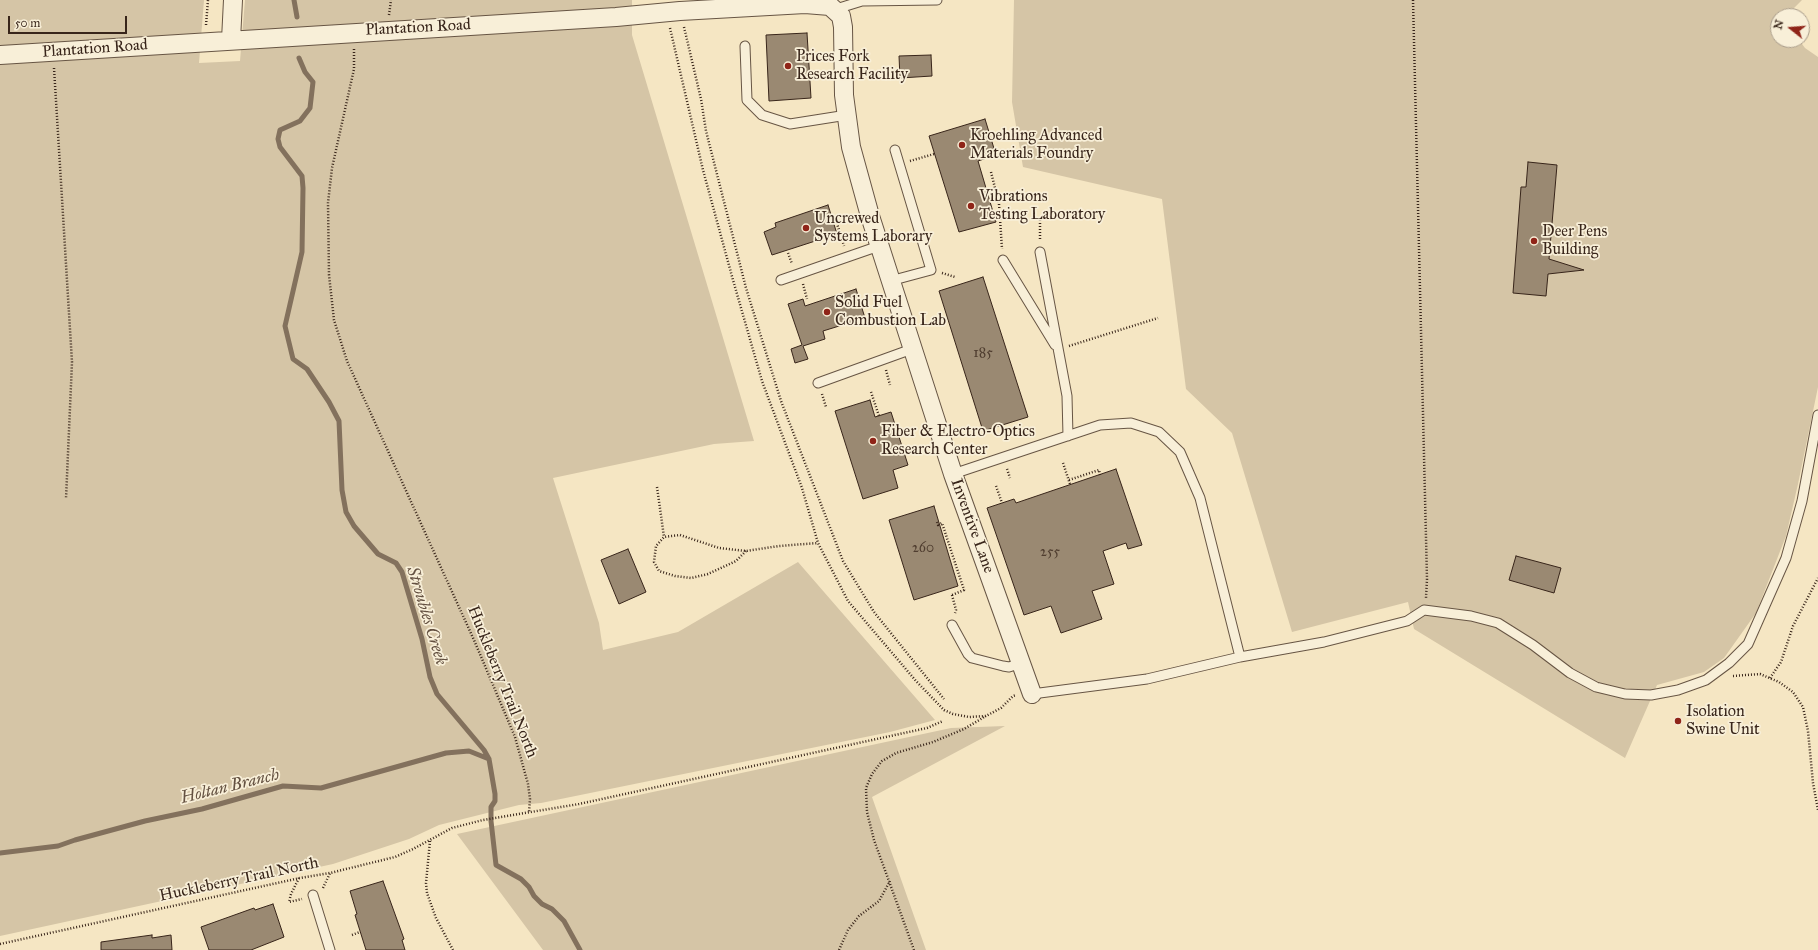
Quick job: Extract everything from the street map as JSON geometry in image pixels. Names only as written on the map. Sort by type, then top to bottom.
[{"type":"street","points":[[231,40],[233,0]]},
{"type":"street","name":"Plantation Road","points":[[0,55],[805,4],[824,4],[836,9]]},
{"type":"street","name":"Inventive Lane","points":[[836,9],[843,27],[844,95],[851,147],[890,281],[953,474],[1032,694]]},
{"type":"lane","points":[[836,9],[862,1],[937,0]]},
{"type":"lane","points":[[745,46],[747,100],[762,115],[790,124],[847,115]]},
{"type":"lane","points":[[890,281],[931,270],[895,150]]},
{"type":"lane","points":[[781,280],[880,246]]},
{"type":"lane","points":[[1040,252],[1067,396],[1068,436]]},
{"type":"lane","points":[[1003,260],[1058,349]]},
{"type":"lane","points":[[818,383],[912,349]]},
{"type":"lane","points":[[1032,694],[1147,679],[1240,657],[1324,642],[1407,620],[1424,610],[1472,616],[1498,623],[1533,645],[1570,673],[1596,687],[1625,694],[1651,695],[1678,690],[1706,680],[1729,663],[1748,644],[1786,558],[1802,501],[1818,415]]},
{"type":"lane","points":[[953,474],[1100,425],[1131,423],[1159,432],[1180,452],[1200,498],[1240,657]]},
{"type":"lane","points":[[952,625],[968,654],[972,658],[1003,666],[1022,663]]},
{"type":"lane","points":[[318,893],[330,950]]},
{"type":"path","points":[[206,26],[208,0]]},
{"type":"path","points":[[389,20],[391,0]]},
{"type":"path","points":[[1413,0],[1427,571],[1424,610]]},
{"type":"path","points":[[673,12],[703,170],[732,280],[762,381],[802,488],[818,543],[848,601],[937,704],[944,710],[953,714],[968,717],[986,716]]},
{"type":"path","points":[[673,12],[701,99],[706,131],[746,288],[784,408],[843,561],[874,612],[944,699]]},
{"type":"path","name":"Huckleberry Trail North","points":[[0,944],[300,878],[330,873],[395,857],[452,828],[483,820],[529,812],[530,799],[528,784],[515,737],[477,647],[347,361],[334,320],[329,275],[328,203],[332,168],[354,69],[354,43]]},
{"type":"path","points":[[53,51],[72,362],[66,499]]},
{"type":"path","points":[[917,159],[934,154]]},
{"type":"path","points":[[990,172],[999,204],[1003,260]]},
{"type":"path","points":[[832,217],[834,217],[845,248]]},
{"type":"path","points":[[1040,217],[1040,252]]},
{"type":"path","points":[[1058,349],[1158,318]]},
{"type":"path","points":[[871,392],[879,416]]},
{"type":"path","points":[[1063,463],[1070,484]]},
{"type":"path","points":[[1069,480],[1099,470],[1100,475]]},
{"type":"path","points":[[1091,473],[1092,478]]},
{"type":"path","points":[[996,486],[1002,503]]},
{"type":"path","points":[[656,487],[664,537]]},
{"type":"path","points":[[937,522],[938,525],[942,523],[964,590],[952,595],[956,610]]},
{"type":"path","points":[[746,551],[736,562],[708,574],[691,578],[675,576],[659,571],[654,562],[656,546],[664,537],[680,535],[719,548],[746,551],[779,546],[818,543]]},
{"type":"path","points":[[1770,678],[1781,662],[1793,626],[1818,578]]},
{"type":"path","points":[[1706,680],[1749,674],[1760,674],[1780,682],[1793,692],[1803,707],[1808,731],[1813,782],[1818,810]]},
{"type":"path","points":[[914,950],[890,880],[874,840],[866,812],[866,788],[872,774],[882,761],[896,753],[933,742],[964,729],[1001,708],[1013,696],[1032,694]]},
{"type":"path","points":[[529,812],[579,804],[920,729],[943,721]]},
{"type":"path","points":[[430,840],[426,893],[436,918],[453,950]]},
{"type":"path","points":[[318,893],[330,873]]},
{"type":"path","points":[[289,902],[291,894],[300,878]]},
{"type":"path","points":[[839,950],[848,930],[860,916],[879,901],[890,880]]},
{"type":"path","points":[[352,935],[360,932]]},
{"type":"shaded area","points":[[0,0],[204,0],[199,63],[240,61],[245,0],[632,0],[632,35],[754,441],[714,444],[553,478],[599,623],[603,650],[678,632],[798,562],[935,720],[890,732],[541,803],[519,805],[439,825],[409,839],[333,864],[0,936]]},
{"type":"shaded area","points":[[1014,0],[1802,0],[1794,8],[1770,8],[1770,48],[1805,48],[1818,57],[1818,387],[1786,536],[1756,613],[1724,658],[1704,672],[1657,685],[1625,758],[1414,629],[1408,602],[1292,632],[1232,433],[1186,389],[1162,199],[1023,167],[1012,102]]},
{"type":"shaded area","points":[[1005,726],[872,797],[926,950],[543,950],[457,834],[951,728]]},
{"type":"building","name":"Prices Fork Research Facility","points":[[807,33],[811,98],[769,101],[766,35]]},
{"type":"building","points":[[931,55],[932,76],[900,78],[899,56]]},
{"type":"building","points":[[985,119],[996,155],[978,161],[996,222],[959,232],[929,136]]},
{"type":"building","name":"Deer Pens Building","points":[[1528,162],[1557,165],[1549,259],[1584,270],[1548,274],[1546,296],[1513,293],[1521,187],[1526,187]]},
{"type":"building","name":"Uncrewed Systems Laborary","points":[[828,205],[837,234],[772,255],[764,232],[776,227],[775,223]]},
{"type":"building","points":[[983,277],[1028,417],[983,431],[939,291]]},
{"type":"building","name":"Solid Fuel Combustion Lab","points":[[856,289],[865,318],[823,331],[825,339],[803,346],[808,359],[795,363],[791,349],[802,345],[788,304],[803,299],[805,306]]},
{"type":"building","name":"Fiber & Electro-Optics Research Center","points":[[870,400],[875,417],[891,412],[908,465],[893,470],[898,488],[863,499],[835,411]]},
{"type":"building","points":[[1116,469],[1142,545],[1128,549],[1126,543],[1103,551],[1114,584],[1092,591],[1102,619],[1061,633],[1051,606],[1024,615],[987,508],[1014,499],[1016,503]]},
{"type":"building","points":[[934,506],[958,586],[914,600],[889,520]]},
{"type":"building","points":[[628,549],[646,592],[619,604],[601,560]]},
{"type":"building","points":[[1516,556],[1561,568],[1554,593],[1509,580]]},
{"type":"building","points":[[383,881],[404,939],[402,940],[405,950],[366,950],[355,915],[357,914],[350,891]]},
{"type":"building","points":[[273,904],[284,937],[251,950],[209,950],[201,927],[254,908],[255,910]]},
{"type":"building","points":[[152,935],[152,938],[171,935],[172,950],[101,950],[101,942]]},
{"type":"waterway","name":"Stroubles Creek","points":[[294,0],[297,17]]},
{"type":"waterway","name":"Stroubles Creek","points":[[299,58],[305,72],[313,82],[310,108],[300,121],[280,130],[278,139],[280,147],[302,176],[303,188],[302,252],[285,326],[293,359],[307,369],[329,402],[339,421],[342,490],[346,512],[354,526],[378,554],[396,563],[402,572],[422,639],[430,677],[437,694],[484,750],[489,759],[495,794],[495,801],[491,807],[491,821],[496,865],[521,879],[542,904],[552,909],[564,921],[580,950]]},
{"type":"waterway","name":"Holtan Branch","points":[[0,853],[58,846],[145,821],[202,809],[283,786],[321,788],[446,753],[469,751],[489,759]]},
{"type":"place","name":"Prices Fork Research Facility","points":[[788,66]]},
{"type":"place","name":"Kroehling Advanced Materials Foundry","points":[[962,145]]},
{"type":"place","name":"Vibrations Testing Laboratory","points":[[971,206]]},
{"type":"place","name":"Uncrewed Systems Laborary","points":[[806,228]]},
{"type":"place","name":"Deer Pens Building","points":[[1534,241]]},
{"type":"place","name":"Solid Fuel Combustion Lab","points":[[827,312]]},
{"type":"place","name":"Fiber & Electro-Optics Research Center","points":[[873,441]]},
{"type":"place","name":"Isolation Swine Unit","points":[[1678,721]]}]
